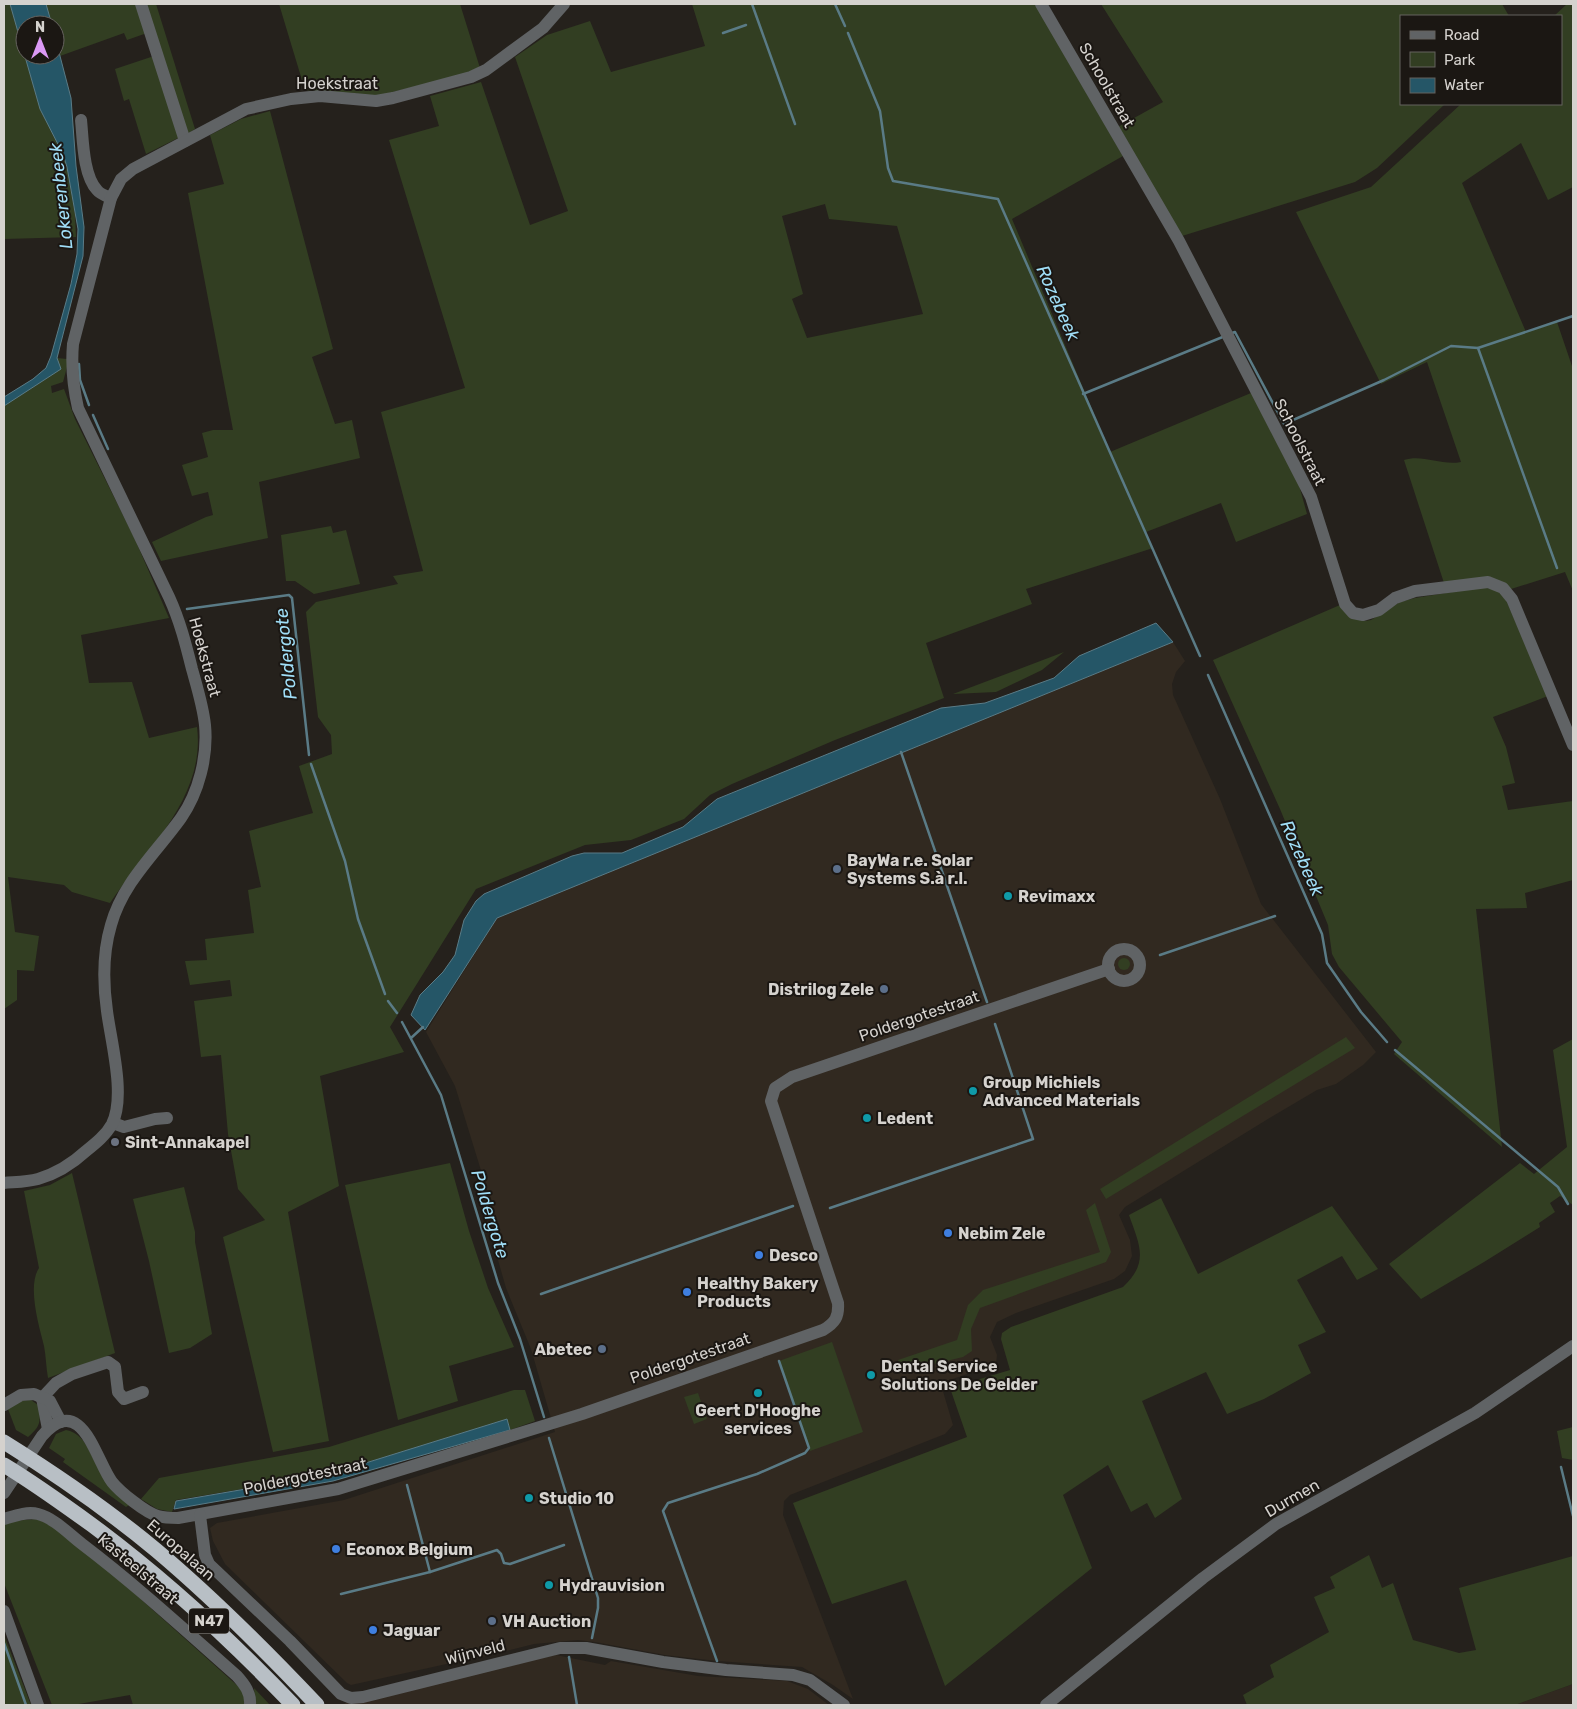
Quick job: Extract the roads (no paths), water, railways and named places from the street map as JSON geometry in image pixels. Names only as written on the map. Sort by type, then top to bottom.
[{"type":"highway","name":"Europalaan","points":[[4,1442],[87,1497],[156,1550],[239,1625],[317,1705]]},
{"type":"highway","name":"N47","points":[[4,1465],[68,1507],[148,1567],[220,1631],[293,1705]]},
{"type":"street","points":[[141,4],[185,141]]},
{"type":"street","name":"Hoekstraat","points":[[113,1123],[117,1105],[117,1077],[107,1012],[105,981],[111,925],[122,897],[138,872],[182,817],[198,785],[206,738],[203,715],[181,625],[170,597],[78,408],[72,383],[71,362],[73,344],[111,198],[121,179],[134,169],[246,109],[270,103],[320,96],[379,100],[471,77],[486,70],[543,28],[564,4]]},
{"type":"street","name":"Schoolstraat","points":[[1041,4],[1179,241],[1311,497],[1345,604],[1353,613],[1363,615],[1379,610],[1395,598],[1415,591],[1488,582],[1503,588],[1512,599],[1573,745]]},
{"type":"street","points":[[81,120],[87,168],[96,189],[101,194],[111,198]]},
{"type":"street","name":"Poldergotestraat","points":[[61,1422],[69,1422],[84,1429],[113,1483],[156,1516],[178,1518],[338,1489],[582,1414],[823,1330],[831,1326],[837,1318],[838,1303],[771,1101],[775,1088],[800,1074],[1109,968]]},
{"type":"street","points":[[4,1183],[36,1180],[54,1173],[81,1155],[101,1138],[113,1123],[124,1127],[155,1119],[168,1118]]},
{"type":"street","name":"Durmen","points":[[1051,1704],[1203,1578],[1276,1524],[1475,1413],[1573,1346]]},
{"type":"street","points":[[42,1398],[56,1383],[72,1374],[108,1362],[114,1367],[118,1392],[124,1399],[143,1392]]},
{"type":"street","points":[[4,1405],[22,1395],[34,1394],[50,1402],[61,1422],[48,1429],[4,1493]]},
{"type":"street","points":[[42,1398],[48,1429]]},
{"type":"street","name":"Kasteelstraat","points":[[4,1519],[24,1514],[37,1514],[49,1519],[72,1536],[129,1580],[237,1676],[245,1685],[250,1695],[250,1705]]},
{"type":"street","name":"Wijnveld","points":[[200,1515],[205,1555],[209,1564],[290,1641],[332,1686],[341,1694],[351,1698],[363,1697],[560,1648],[586,1648],[664,1662],[726,1670],[793,1674],[810,1680],[844,1705]]},
{"type":"street","points":[[4,1611],[38,1705]]},
{"type":"water","points":[[10,4],[46,4],[49,15],[15,15],[15,22]]},
{"type":"water","points":[[27,65],[62,65],[71,98],[76,166],[84,227],[83,256],[57,358],[61,369],[4,406],[4,397],[33,379],[46,368],[71,284],[77,254],[78,229],[67,167],[63,154],[40,109]]},
{"type":"water","points":[[1156,623],[1173,642],[497,918],[425,1030],[411,1015],[420,995],[443,972],[455,955],[464,920],[476,901],[484,894],[572,856],[584,853],[622,853],[683,827],[717,799],[941,708],[985,703],[1054,678],[1079,656]]},
{"type":"water","points":[[507,1419],[510,1430],[333,1481],[174,1509],[176,1501],[327,1475]]},
{"type":"waterway","points":[[752,4],[795,124]]},
{"type":"waterway","name":"Rozebeek","points":[[835,4],[845,26]]},
{"type":"waterway","points":[[723,33],[746,25]]},
{"type":"waterway","name":"Rozebeek","points":[[848,33],[880,111],[888,168],[893,181],[998,199],[1200,656]]},
{"type":"waterway","points":[[1232,333],[1235,332],[1284,424],[1384,380],[1451,346],[1478,348],[1573,316]]},
{"type":"waterway","points":[[1083,394],[1225,336]]},
{"type":"waterway","points":[[1478,348],[1557,568]]},
{"type":"waterway","name":"Poldergote","points":[[79,364],[80,380],[89,405]]},
{"type":"waterway","name":"Poldergote","points":[[93,415],[108,449]]},
{"type":"waterway","name":"Poldergote","points":[[187,609],[289,595],[292,598],[309,755]]},
{"type":"waterway","name":"Rozebeek","points":[[1208,675],[1322,934],[1327,963],[1361,1012],[1387,1042]]},
{"type":"waterway","points":[[901,752],[987,1002]]},
{"type":"waterway","name":"Poldergote","points":[[311,764],[345,861],[358,919],[385,994]]},
{"type":"waterway","points":[[1160,955],[1275,916]]},
{"type":"waterway","name":"Poldergote","points":[[388,1001],[397,1013]]},
{"type":"waterway","name":"Poldergote","points":[[402,1022],[441,1095],[498,1283],[520,1339],[544,1417]]},
{"type":"waterway","points":[[830,1208],[1033,1139],[995,1024]]},
{"type":"waterway","points":[[411,1038],[423,1027]]},
{"type":"waterway","name":"Rozebeek","points":[[1395,1050],[1558,1187],[1568,1204]]},
{"type":"waterway","points":[[541,1294],[793,1206]]},
{"type":"waterway","points":[[717,1661],[663,1511],[668,1503],[757,1474],[805,1453],[809,1448],[779,1361]]},
{"type":"waterway","name":"Poldergote","points":[[549,1438],[598,1598],[592,1638]]},
{"type":"waterway","name":"Rozebeek","points":[[1561,1467],[1573,1516]]},
{"type":"waterway","points":[[407,1485],[430,1572]]},
{"type":"waterway","points":[[341,1594],[430,1572],[497,1550],[501,1554],[504,1563],[510,1564],[564,1545]]},
{"type":"waterway","points":[[4,1643],[26,1705]]},
{"type":"waterway","name":"Poldergote","points":[[569,1657],[577,1705]]},
{"type":"place","name":"BayWa r.e. Solar Systems S.à r.l.","points":[[837,869]]},
{"type":"place","name":"Revimaxx","points":[[1008,896]]},
{"type":"place","name":"Distrilog Zele","points":[[884,989]]},
{"type":"place","name":"Group Michiels Advanced Materials","points":[[973,1091]]},
{"type":"place","name":"Ledent","points":[[867,1118]]},
{"type":"place","name":"Sint-Annakapel","points":[[115,1142]]},
{"type":"place","name":"Nebim Zele","points":[[948,1233]]},
{"type":"place","name":"Desco","points":[[759,1255]]},
{"type":"place","name":"Healthy Bakery Products","points":[[687,1292]]},
{"type":"place","name":"Abetec","points":[[602,1349]]},
{"type":"place","name":"Dental Service Solutions De Gelder","points":[[871,1375]]},
{"type":"place","name":"Geert D'Hooghe services","points":[[758,1393]]},
{"type":"place","name":"Studio 10","points":[[529,1498]]},
{"type":"place","name":"Econox Belgium","points":[[336,1549]]},
{"type":"place","name":"Hydrauvision","points":[[549,1585]]},
{"type":"place","name":"VH Auction","points":[[492,1621]]},
{"type":"place","name":"Jaguar","points":[[373,1630]]},
{"type":"water label","name":"Lokerenbeek","points":[[61,196]]}]
